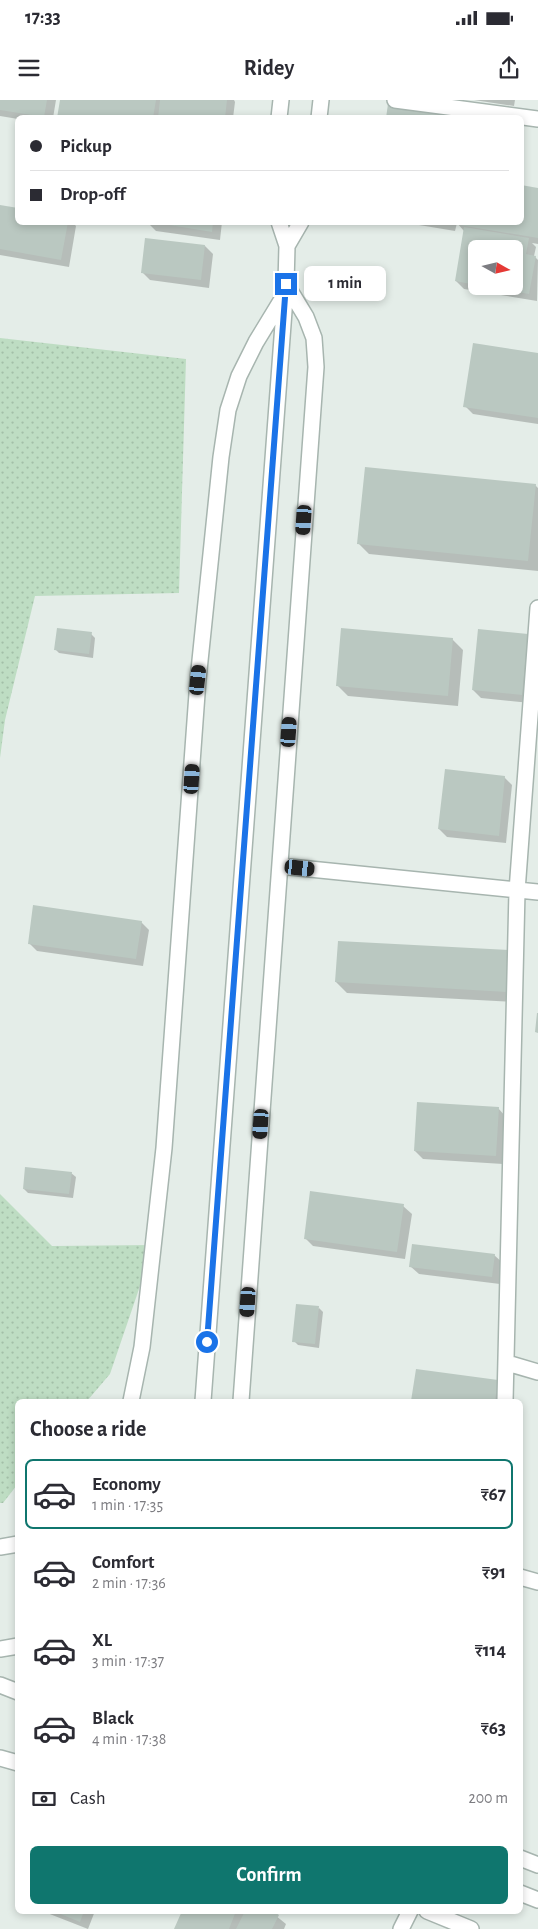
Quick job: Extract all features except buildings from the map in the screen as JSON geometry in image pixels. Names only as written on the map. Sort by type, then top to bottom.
[{"type":"street","points":[[279,115],[280,100]]},
{"type":"street","points":[[319,115],[321,100]]},
{"type":"street","points":[[395,100],[508,115]]},
{"type":"street","points":[[524,117],[538,119]]},
{"type":"street","points":[[203,1399],[286,288],[287,246],[280,225]]},
{"type":"street","points":[[287,246],[299,225]]},
{"type":"street","points":[[241,1399],[316,367],[314,338],[306,317],[286,288]]},
{"type":"street","points":[[131,1399],[142,1347],[164,1148],[198,680],[224,438],[228,410],[239,376],[286,288]]},
{"type":"street","points":[[505,1399],[517,891],[538,608]]},
{"type":"street","points":[[280,866],[538,892]]},
{"type":"street","points":[[507,1363],[538,1372]]},
{"type":"street","points":[[0,1547],[15,1544]]},
{"type":"street","points":[[523,1577],[538,1582]]},
{"type":"street","points":[[0,1649],[15,1646]]},
{"type":"street","points":[[0,1685],[15,1691]]},
{"type":"street","points":[[0,1758],[15,1762]]},
{"type":"street","points":[[523,1859],[538,1865]]},
{"type":"street","points":[[523,1894],[538,1900]]},
{"type":"street","points":[[401,1929],[408,1914]]},
{"type":"street","points":[[434,1914],[472,1929]]},
{"type":"green space","points":[[0,338],[186,359],[179,593],[35,596],[5,720],[0,758]]},
{"type":"green space","points":[[0,1194],[52,1246],[154,1245],[110,1374],[89,1399],[15,1399],[15,1488],[3,1503],[0,1503]]},
{"type":"route","points":[[207,1342],[286,284]]}]
